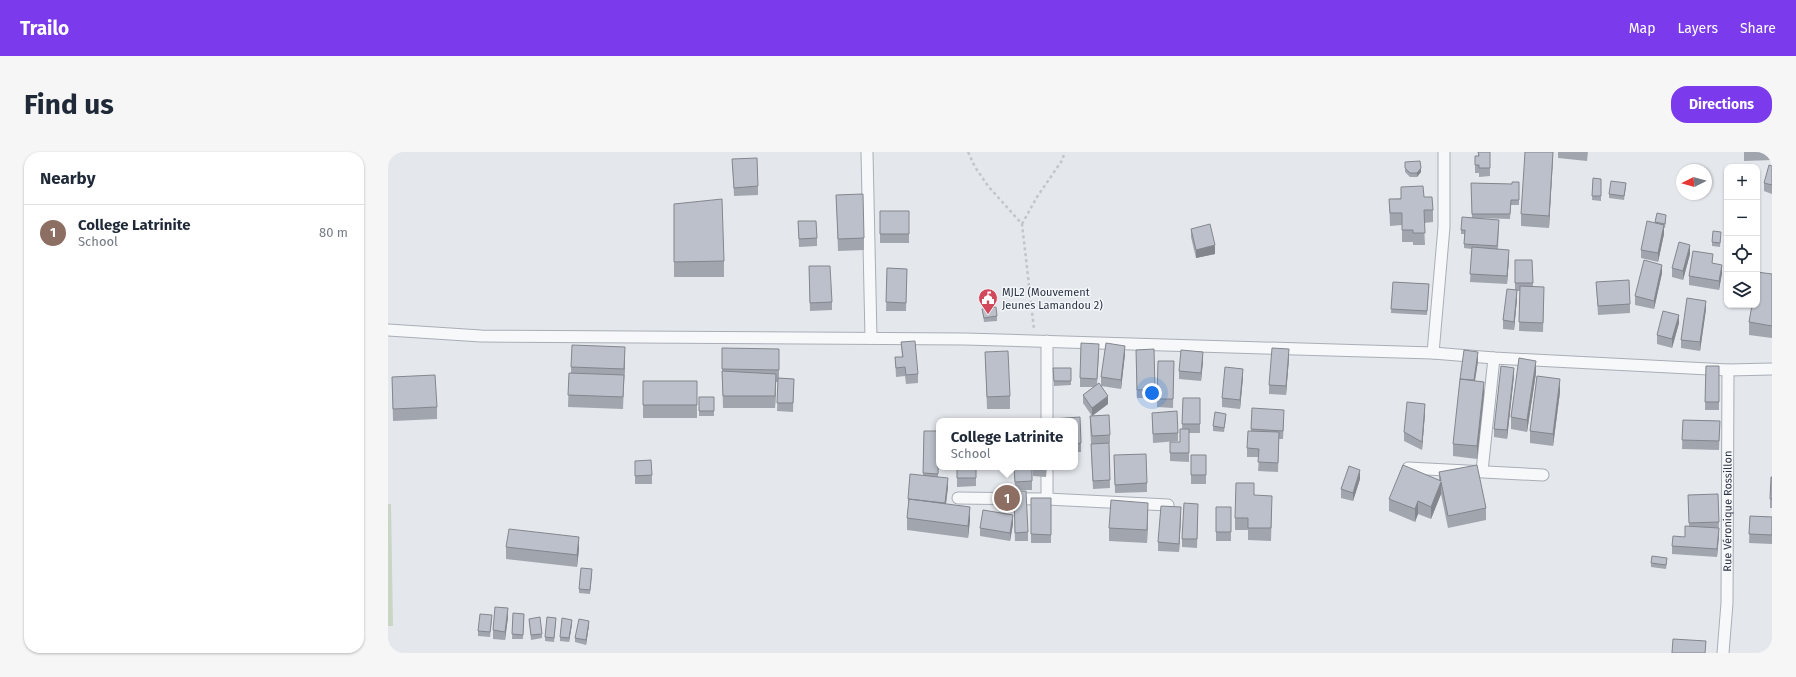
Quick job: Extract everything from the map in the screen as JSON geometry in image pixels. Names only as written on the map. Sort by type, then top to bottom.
[{"type":"street","points":[[867,152],[871,338]]},
{"type":"street","points":[[1433,353],[1444,227],[1444,152]]},
{"type":"street","points":[[388,330],[482,336],[871,338],[1042,341],[1433,353],[1494,358],[1728,370],[1772,369]]},
{"type":"street","points":[[1042,341],[1047,418]]},
{"type":"street","points":[[1482,471],[1494,358]]},
{"type":"street","name":"Rue Véronique Rossillon","points":[[1723,653],[1727,603],[1728,370]]},
{"type":"street","points":[[1408,468],[1543,475]]},
{"type":"street","points":[[1047,470],[1047,498]]},
{"type":"street","points":[[958,498],[1047,498],[1168,505]]},
{"type":"path","points":[[968,152],[975,167],[988,186],[1022,224],[1042,341]]},
{"type":"path","points":[[1022,224],[1037,197],[1063,159],[1064,152]]},
{"type":"green space","points":[[388,504],[391,504],[393,626],[388,626]]},
{"type":"building","points":[[1478,152],[1490,152],[1490,168],[1479,168],[1479,165],[1475,165],[1475,156],[1479,156]]},
{"type":"building","points":[[1525,152],[1553,152],[1549,216],[1521,214]]},
{"type":"building","points":[[757,158],[758,186],[734,188],[732,159]]},
{"type":"building","points":[[1420,161],[1421,168],[1417,173],[1410,173],[1405,168],[1405,162]]},
{"type":"building","points":[[1769,165],[1772,166],[1772,185],[1764,183]]},
{"type":"building","points":[[1593,178],[1601,179],[1601,196],[1592,196]]},
{"type":"building","points":[[1611,181],[1626,183],[1624,196],[1609,194]]},
{"type":"building","points":[[1512,182],[1519,182],[1519,200],[1511,200],[1510,214],[1472,214],[1471,183],[1512,184]]},
{"type":"building","points":[[1423,186],[1424,197],[1432,197],[1433,210],[1424,210],[1425,233],[1413,233],[1413,230],[1402,230],[1402,213],[1390,213],[1389,199],[1401,199],[1401,187]]},
{"type":"building","points":[[863,194],[864,238],[838,239],[836,195]]},
{"type":"building","points":[[722,199],[724,261],[674,262],[674,204]]},
{"type":"building","points":[[880,211],[909,211],[909,234],[880,234]]},
{"type":"building","points":[[1657,213],[1666,215],[1665,224],[1655,222]]},
{"type":"building","points":[[1462,217],[1499,220],[1497,246],[1464,244],[1465,230],[1461,230]]},
{"type":"building","points":[[798,221],[816,221],[817,238],[799,239]]},
{"type":"building","points":[[1647,221],[1664,225],[1658,253],[1641,250]]},
{"type":"building","points":[[1210,224],[1215,245],[1196,250],[1191,229]]},
{"type":"building","points":[[1713,231],[1721,232],[1720,243],[1712,242]]},
{"type":"building","points":[[1679,242],[1690,245],[1683,271],[1672,268]]},
{"type":"building","points":[[1472,247],[1509,250],[1507,276],[1470,274]]},
{"type":"building","points":[[1693,251],[1713,254],[1712,263],[1722,265],[1719,281],[1689,276]]},
{"type":"building","points":[[1515,260],[1532,260],[1533,283],[1515,283]]},
{"type":"building","points":[[1644,260],[1662,265],[1654,301],[1635,296]]},
{"type":"building","points":[[809,266],[830,266],[832,302],[810,303]]},
{"type":"building","points":[[887,268],[907,269],[906,303],[886,302]]},
{"type":"building","points":[[1760,272],[1772,274],[1772,326],[1749,322],[1751,308],[1760,308]]},
{"type":"building","points":[[1629,280],[1630,304],[1598,306],[1596,282]]},
{"type":"building","points":[[1393,282],[1429,284],[1427,311],[1391,309]]},
{"type":"building","points":[[1520,286],[1544,287],[1543,323],[1519,322]]},
{"type":"building","points":[[1507,289],[1517,290],[1514,322],[1503,320]]},
{"type":"building","points":[[1687,298],[1706,301],[1700,342],[1681,340]]},
{"type":"building","points":[[996,307],[997,316],[984,318],[982,309]]},
{"type":"building","points":[[1663,311],[1679,315],[1672,339],[1657,335]]},
{"type":"building","points":[[915,341],[918,374],[906,375],[905,367],[896,368],[895,357],[903,357],[901,342]]},
{"type":"building","points":[[1081,343],[1099,344],[1097,379],[1080,378]]},
{"type":"building","points":[[1106,343],[1125,346],[1121,380],[1101,377]]},
{"type":"building","points":[[572,345],[625,347],[624,369],[571,367]]},
{"type":"building","points":[[722,348],[779,349],[779,370],[722,369]]},
{"type":"building","points":[[1272,348],[1289,349],[1286,386],[1269,385]]},
{"type":"building","points":[[1154,349],[1155,389],[1137,390],[1136,350]]},
{"type":"building","points":[[1181,350],[1203,352],[1201,373],[1179,371]]},
{"type":"building","points":[[1464,350],[1478,352],[1474,380],[1460,379]]},
{"type":"building","points":[[1008,351],[1010,396],[987,397],[985,352]]},
{"type":"building","points":[[1519,358],[1536,361],[1527,420],[1511,417]]},
{"type":"building","points":[[1158,361],[1174,361],[1173,399],[1157,399]]},
{"type":"building","points":[[1501,366],[1514,368],[1507,430],[1494,429]]},
{"type":"building","points":[[1706,366],[1719,366],[1719,402],[1705,402]]},
{"type":"building","points":[[1225,367],[1243,369],[1240,400],[1222,398]]},
{"type":"building","points":[[1053,368],[1071,368],[1071,381],[1054,381]]},
{"type":"building","points":[[722,371],[776,374],[775,396],[723,396]]},
{"type":"building","points":[[569,373],[624,375],[623,397],[568,395]]},
{"type":"building","points":[[435,375],[437,407],[393,409],[392,377]]},
{"type":"building","points":[[1537,376],[1560,379],[1553,434],[1530,431]]},
{"type":"building","points":[[778,378],[794,379],[793,403],[777,403]]},
{"type":"building","points":[[1460,379],[1484,382],[1477,446],[1453,444]]},
{"type":"building","points":[[643,381],[697,381],[697,405],[643,405]]},
{"type":"building","points":[[1099,383],[1108,396],[1092,408],[1083,395]]},
{"type":"building","points":[[699,397],[714,397],[714,411],[699,411]]},
{"type":"building","points":[[1183,398],[1200,398],[1200,424],[1182,424]]},
{"type":"building","points":[[1407,402],[1425,404],[1422,442],[1404,432]]},
{"type":"building","points":[[1252,408],[1284,410],[1283,431],[1251,429]]},
{"type":"building","points":[[1177,411],[1178,433],[1153,434],[1152,413]]},
{"type":"building","points":[[1215,412],[1226,414],[1224,428],[1213,426]]},
{"type":"building","points":[[1109,415],[1110,435],[1092,436],[1090,416]]},
{"type":"building","points":[[1080,417],[1081,443],[1078,444],[1078,418],[1066,418]]},
{"type":"building","points":[[1683,420],[1720,421],[1719,441],[1682,440]]},
{"type":"building","points":[[1180,429],[1189,429],[1189,453],[1170,453],[1170,442],[1180,442]]},
{"type":"building","points":[[924,431],[936,431],[936,470],[938,470],[938,474],[923,473]]},
{"type":"building","points":[[1248,431],[1279,432],[1278,463],[1258,462],[1259,449],[1247,448]]},
{"type":"building","points":[[1109,443],[1110,480],[1093,481],[1091,444]]},
{"type":"building","points":[[1146,454],[1147,483],[1115,485],[1114,455]]},
{"type":"building","points":[[1191,455],[1206,455],[1206,475],[1191,475]]},
{"type":"building","points":[[651,460],[652,475],[635,476],[635,461]]},
{"type":"building","points":[[1403,465],[1441,481],[1439,472],[1477,465],[1486,508],[1448,516],[1441,482],[1431,507],[1418,501],[1415,509],[1389,499]]},
{"type":"building","points":[[1349,466],[1360,470],[1353,493],[1341,489]]},
{"type":"building","points":[[957,470],[976,470],[976,478],[957,478]]},
{"type":"building","points":[[1014,470],[1032,470],[1032,481],[1015,482]]},
{"type":"building","points":[[910,474],[948,478],[945,503],[908,499]]},
{"type":"building","points":[[1771,477],[1772,499],[1770,499]]},
{"type":"building","points":[[1236,483],[1254,483],[1254,495],[1272,496],[1271,528],[1248,528],[1248,518],[1235,518]]},
{"type":"building","points":[[1014,491],[1026,491],[1028,532],[1015,533]]},
{"type":"building","points":[[1718,494],[1719,522],[1689,523],[1688,495]]},
{"type":"building","points":[[1031,498],[1051,498],[1051,535],[1031,534]]},
{"type":"building","points":[[909,499],[970,507],[968,526],[907,518]]},
{"type":"building","points":[[1111,500],[1148,503],[1147,530],[1109,528]]},
{"type":"building","points":[[1184,503],[1198,504],[1197,539],[1182,539]]},
{"type":"building","points":[[1161,506],[1181,507],[1179,544],[1158,542]]},
{"type":"building","points":[[1216,507],[1231,507],[1231,532],[1216,532]]},
{"type":"building","points":[[983,510],[1013,515],[1010,533],[980,528]]},
{"type":"building","points":[[1750,516],[1772,517],[1772,535],[1749,534]]},
{"type":"building","points":[[1685,526],[1719,528],[1717,549],[1672,546],[1673,536],[1685,537]]},
{"type":"building","points":[[509,529],[579,537],[577,555],[506,547]]},
{"type":"building","points":[[1652,556],[1667,558],[1666,565],[1651,563]]},
{"type":"building","points":[[581,568],[592,569],[590,590],[579,589]]},
{"type":"building","points":[[495,607],[508,608],[505,632],[493,630]]},
{"type":"building","points":[[513,613],[524,614],[523,635],[512,634]]},
{"type":"building","points":[[480,614],[492,615],[490,632],[478,631]]},
{"type":"building","points":[[540,617],[542,634],[531,635],[529,619]]},
{"type":"building","points":[[547,617],[556,618],[554,638],[545,637]]},
{"type":"building","points":[[562,618],[572,620],[569,638],[560,637]]},
{"type":"building","points":[[579,619],[589,621],[586,640],[575,638]]},
{"type":"building","points":[[1673,639],[1706,641],[1705,653],[1672,653]]},
{"type":"place","name":"MJL2 (Mouvement Jeunes Lamandou 2)","points":[[988,315]]},
{"type":"place","name":"College Latrinite","points":[[1007,498]]}]
